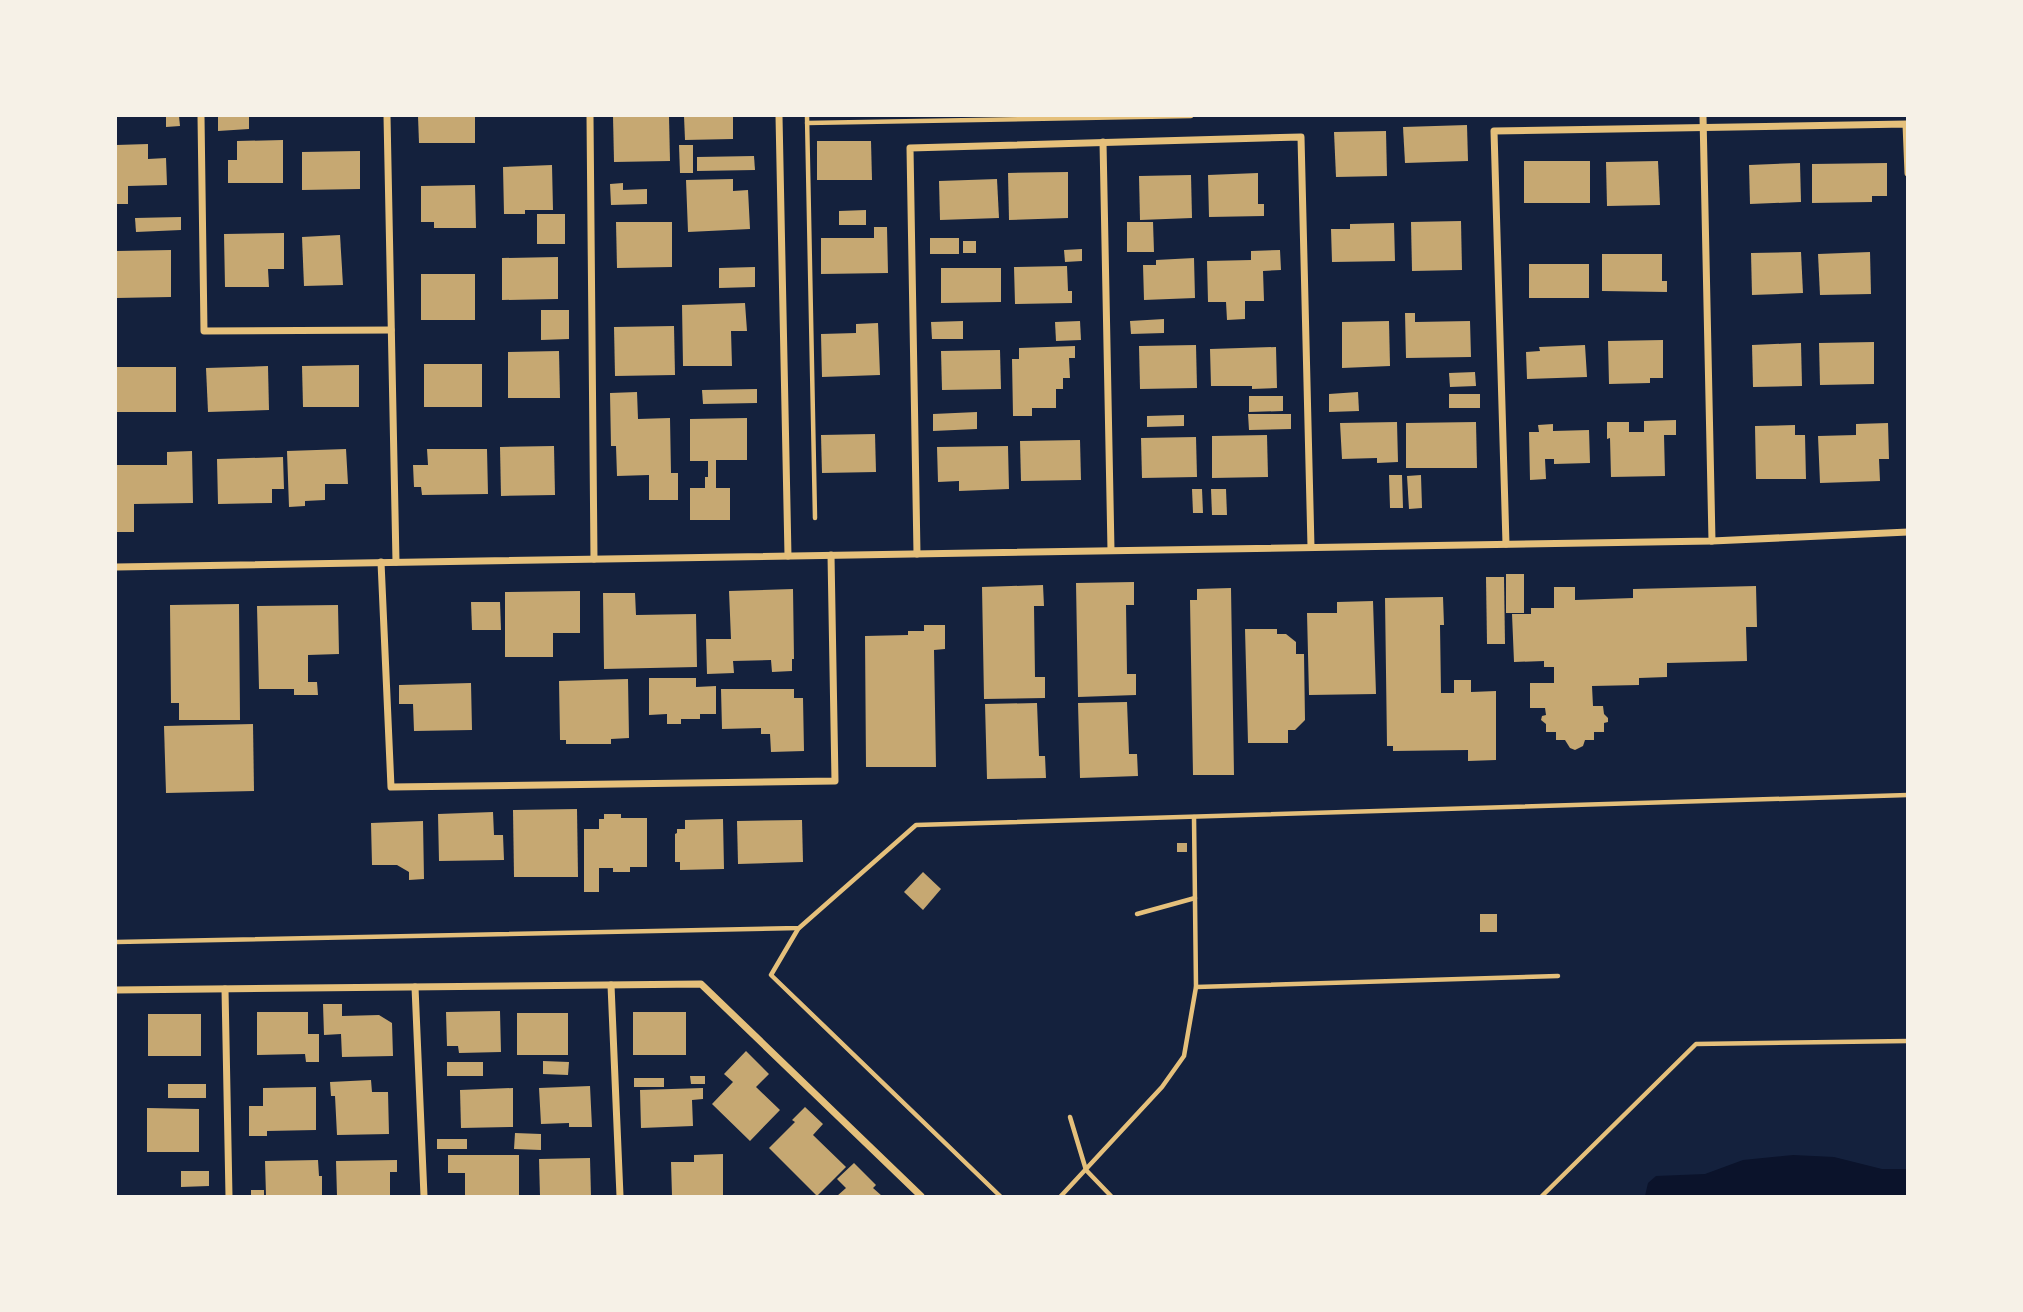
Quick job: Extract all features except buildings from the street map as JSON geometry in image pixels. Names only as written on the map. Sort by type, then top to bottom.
[{"type":"street","points":[[201,116],[204,331],[391,330]]},
{"type":"street","points":[[387,116],[396,562]]},
{"type":"street","points":[[590,116],[594,559]]},
{"type":"street","points":[[779,116],[788,556]]},
{"type":"street","points":[[1703,116],[1712,541]]},
{"type":"street","points":[[1506,544],[1494,131],[1906,124],[1908,173]]},
{"type":"street","points":[[917,554],[910,148],[1301,137],[1311,547]]},
{"type":"street","points":[[1103,142],[1111,550]]},
{"type":"street","points":[[116,567],[1712,541],[1908,532]]},
{"type":"street","points":[[382,562],[391,787],[835,781],[831,555]]},
{"type":"street","points":[[116,990],[701,984],[921,1196]]},
{"type":"street","points":[[611,985],[620,1196]]},
{"type":"street","points":[[415,987],[424,1196]]},
{"type":"street","points":[[225,989],[229,1196]]},
{"type":"path","points":[[807,116],[815,518]]},
{"type":"path","points":[[979,116],[984,120]]},
{"type":"path","points":[[807,123],[1191,116]]},
{"type":"path","points":[[1000,1196],[771,975],[799,928],[916,825],[1908,795]]},
{"type":"path","points":[[1061,1196],[1162,1087],[1184,1056],[1196,987],[1194,817]]},
{"type":"path","points":[[1137,914],[1195,898]]},
{"type":"path","points":[[116,942],[799,928]]},
{"type":"path","points":[[1196,987],[1558,976]]},
{"type":"path","points":[[1542,1196],[1696,1044],[1908,1041]]},
{"type":"path","points":[[1070,1117],[1086,1170],[1111,1196]]},
{"type":"water","points":[[1793,1155],[1834,1157],[1882,1169],[1907,1169],[1907,1196],[1645,1196],[1648,1183],[1656,1176],[1705,1174],[1743,1160]]}]
